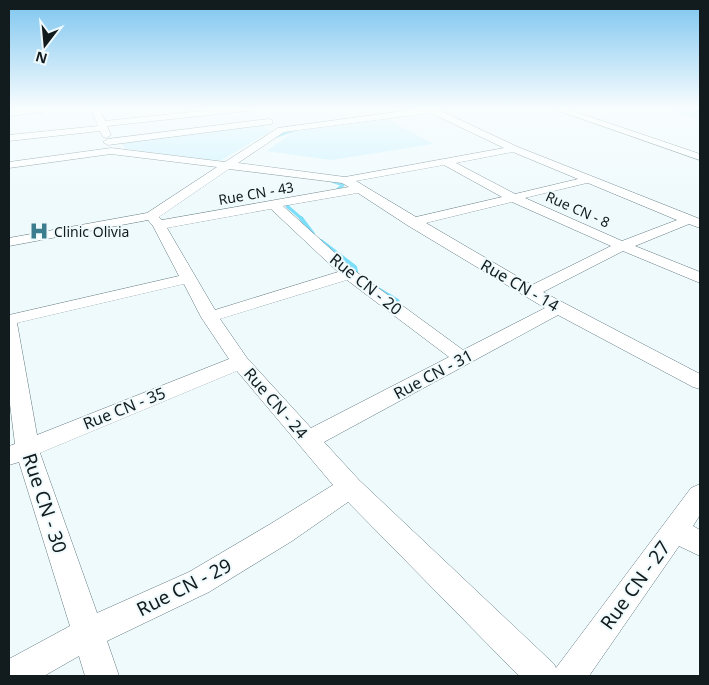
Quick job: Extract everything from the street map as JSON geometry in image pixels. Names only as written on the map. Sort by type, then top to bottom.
[{"type":"street","points":[[11,151],[51,140]]},
{"type":"street","points":[[107,140],[109,146]]},
{"type":"street","points":[[11,151],[109,146],[159,140]]},
{"type":"street","points":[[155,221],[258,140]]},
{"type":"street","points":[[495,140],[587,180],[694,222]]},
{"type":"street","points":[[650,140],[700,157]]},
{"type":"street","points":[[109,146],[225,166],[345,180],[514,149]]},
{"type":"street","name":"Rue CN - 8","points":[[447,162],[512,197],[700,278]]},
{"type":"street","name":"Rue CN - 14","points":[[345,180],[558,308],[700,382]]},
{"type":"street","points":[[412,222],[587,180]]},
{"type":"street","name":"Rue CN - 43","points":[[9,242],[274,205],[359,189]]},
{"type":"street","name":"Rue CN - 20","points":[[274,205],[348,274],[462,358]]},
{"type":"street","name":"Rue CN - 24","points":[[155,221],[190,278],[210,316],[240,362],[350,487],[542,676]]},
{"type":"street","points":[[531,292],[622,246],[694,222]]},
{"type":"street","points":[[210,316],[348,274]]},
{"type":"street","points":[[9,320],[190,278]]},
{"type":"street","name":"Rue CN - 31","points":[[308,440],[558,308]]},
{"type":"street","name":"Rue CN - 30","points":[[9,325],[18,452],[102,676]]},
{"type":"street","name":"Rue CN - 35","points":[[18,452],[240,362]]},
{"type":"street","name":"Rue CN - 29","points":[[11,676],[87,634],[199,582],[282,532],[350,487]]},
{"type":"street","name":"Rue CN - 27","points":[[569,676],[700,494]]},
{"type":"street","points":[[675,530],[700,544]]},
{"type":"shaded area","points":[[138,140],[256,140],[220,161],[125,149],[121,142]]},
{"type":"shaded area","points":[[282,140],[426,140],[434,144],[331,160],[266,151]]},
{"type":"waterway","points":[[332,181],[343,185],[336,191]]},
{"type":"waterway","points":[[291,202],[287,206],[301,218]]},
{"type":"waterway","points":[[301,218],[313,234]]},
{"type":"waterway","points":[[321,241],[355,267],[357,276]]},
{"type":"waterway","points":[[378,289],[391,297]]},
{"type":"waterway","points":[[389,296],[397,301]]},
{"type":"place","name":"Clinic Olivia","points":[[39,231]]}]
